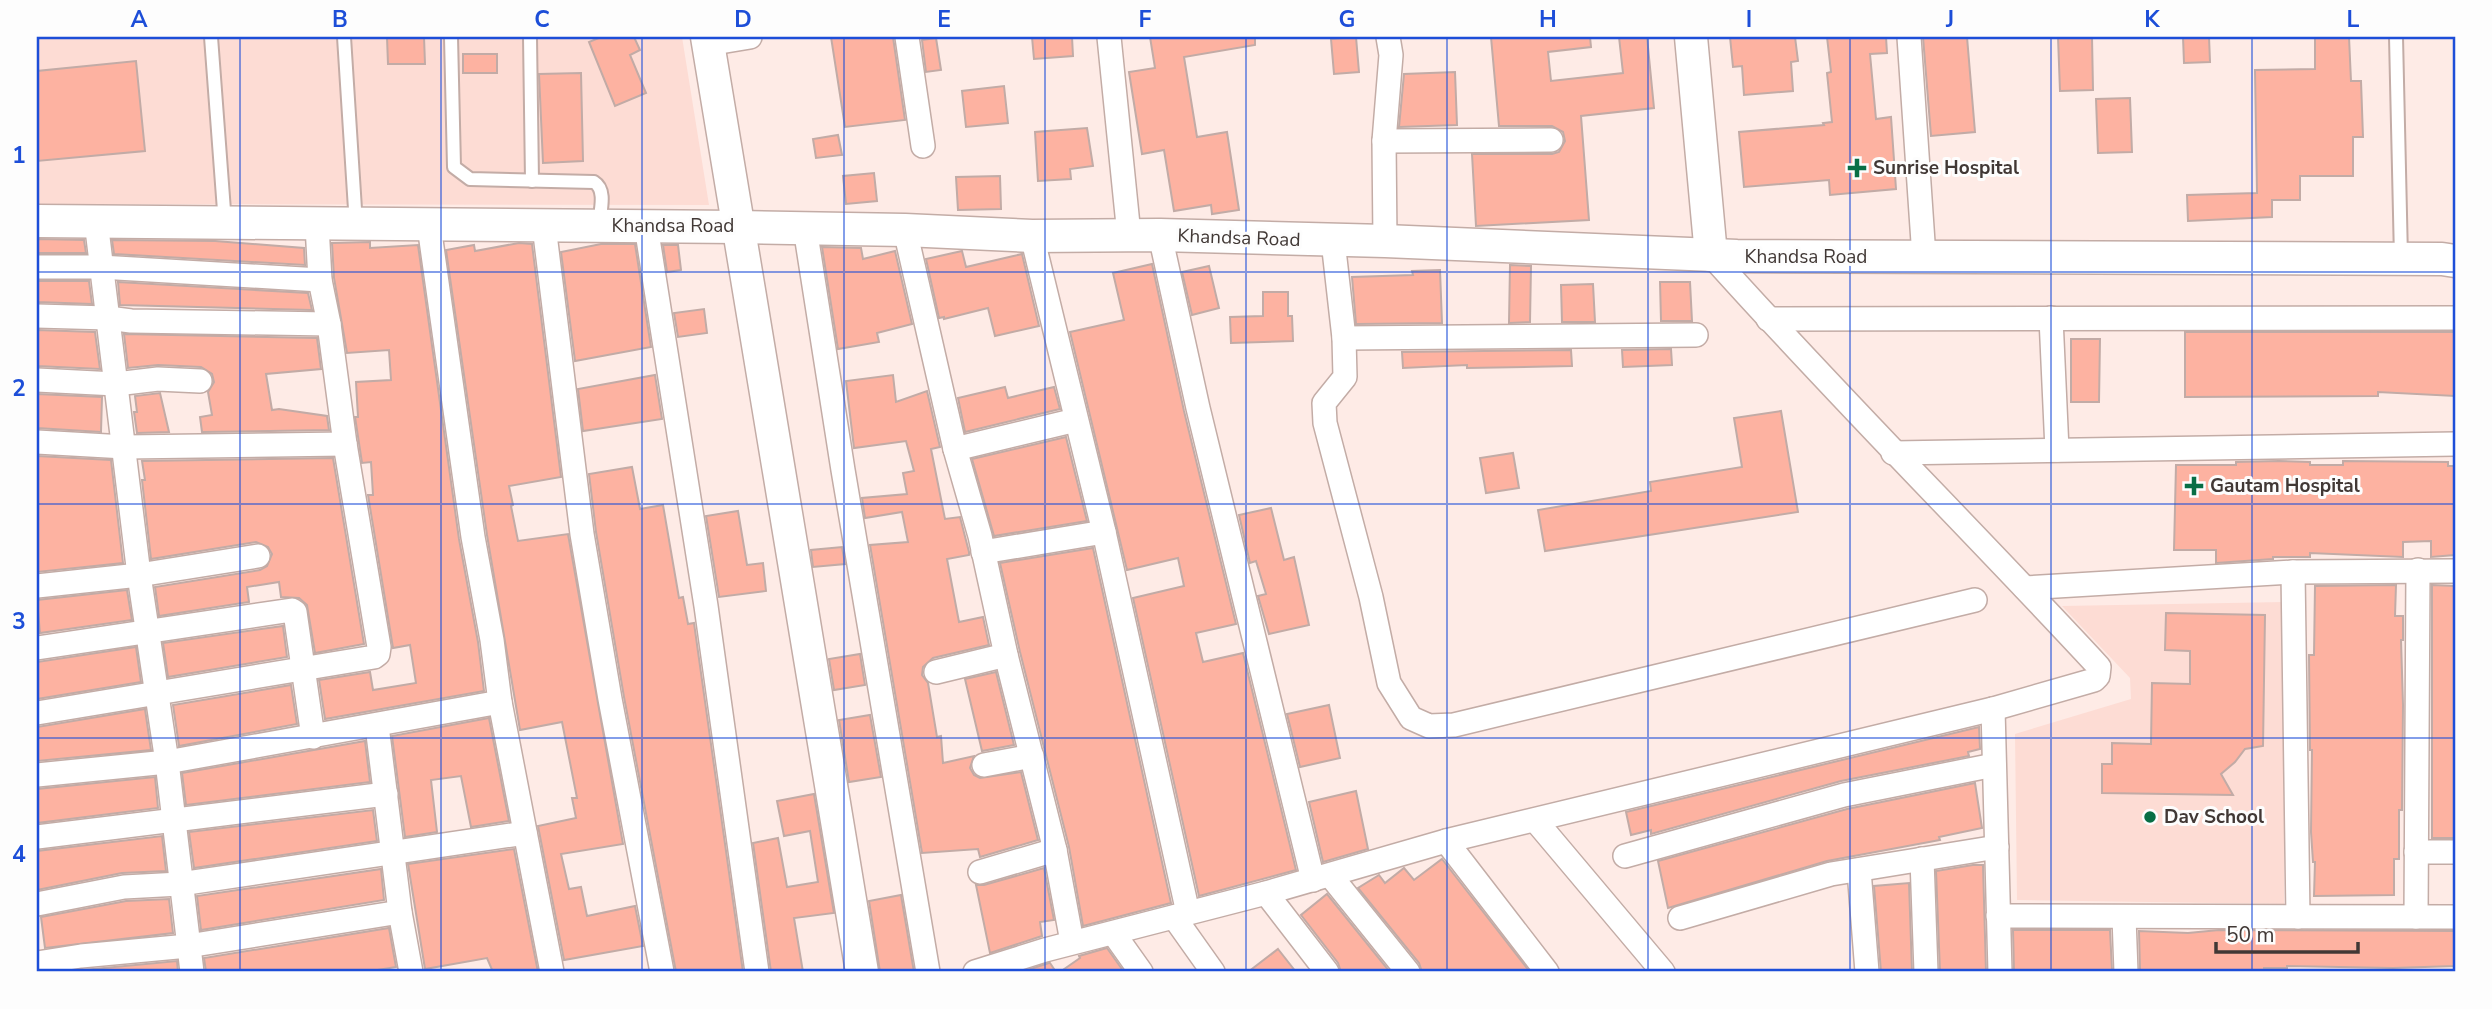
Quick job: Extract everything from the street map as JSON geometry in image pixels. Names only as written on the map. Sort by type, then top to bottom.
[{"type":"street","points":[[750,37],[707,41],[862,972]]},
{"type":"street","points":[[907,37],[923,146]]},
{"type":"street","points":[[1108,37],[1144,235],[1202,422],[1322,878],[1408,972]]},
{"type":"street","points":[[1385,241],[1384,141],[1391,55],[1388,37]]},
{"type":"street","points":[[975,972],[1072,942],[1114,934],[1266,894],[1446,841],[1993,709],[2094,680],[2100,673],[2099,667],[1893,453],[1711,255],[1691,37]]},
{"type":"street","points":[[1909,37],[1924,257]]},
{"type":"street","points":[[1384,141],[1551,140]]},
{"type":"street","name":"Khandsa Road","points":[[37,221],[905,230],[1031,236],[1144,235],[1385,241],[1711,255],[2451,258]]},
{"type":"street","points":[[96,221],[139,575],[167,762],[192,972]]},
{"type":"street","points":[[37,713],[374,657],[379,652],[345,444],[330,324],[320,280],[317,225]]},
{"type":"street","points":[[429,226],[473,537],[492,640],[500,702],[552,972]]},
{"type":"street","points":[[544,226],[582,534],[610,699],[662,972]]},
{"type":"street","points":[[646,226],[706,606],[757,972]]},
{"type":"street","points":[[804,228],[928,972]]},
{"type":"street","points":[[905,230],[955,449],[984,552],[1006,656],[1055,850],[1072,942]]},
{"type":"street","points":[[1031,236],[1104,532],[1181,915],[1213,972]]},
{"type":"street","points":[[1333,241],[1344,338],[1345,377],[1324,403],[1326,431],[1370,597],[1389,683],[1411,718],[1429,726],[1454,725],[1975,600]]},
{"type":"street","points":[[37,267],[100,267],[320,280]]},
{"type":"street","points":[[37,316],[131,321],[330,324]]},
{"type":"street","points":[[2051,318],[2057,450]]},
{"type":"street","points":[[1768,319],[2455,318]]},
{"type":"street","points":[[1344,338],[1696,335]]},
{"type":"street","points":[[37,380],[116,384],[158,379],[200,381]]},
{"type":"street","points":[[955,449],[1076,420]]},
{"type":"street","points":[[37,442],[125,447],[345,444]]},
{"type":"street","points":[[1893,453],[2455,444]]},
{"type":"street","points":[[984,552],[1104,532]]},
{"type":"street","points":[[37,586],[139,575],[258,556]]},
{"type":"street","points":[[2416,917],[2418,570]]},
{"type":"street","points":[[2025,588],[2293,572],[2455,571]]},
{"type":"street","points":[[2293,572],[2298,917]]},
{"type":"street","points":[[37,649],[288,609],[295,611],[313,737]]},
{"type":"street","points":[[936,673],[1006,656]]},
{"type":"street","points":[[37,775],[167,762],[500,702]]},
{"type":"street","points":[[1993,709],[2000,972]]},
{"type":"street","points":[[377,726],[400,912],[411,972]]},
{"type":"street","points":[[984,765],[1032,756]]},
{"type":"street","points":[[1625,856],[1843,795],[1994,765]]},
{"type":"street","points":[[37,837],[386,794]]},
{"type":"street","points":[[1535,820],[1663,972]]},
{"type":"street","points":[[37,904],[124,887],[180,884],[525,833]]},
{"type":"street","points":[[1446,841],[1547,972]]},
{"type":"street","points":[[1680,918],[1831,874],[1997,847]]},
{"type":"street","points":[[980,872],[1055,850]]},
{"type":"street","points":[[2416,852],[2455,852]]},
{"type":"street","points":[[1922,859],[1926,972]]},
{"type":"street","points":[[1859,870],[1867,972]]},
{"type":"street","points":[[1266,894],[1327,972]]},
{"type":"street","points":[[37,963],[188,946],[400,912]]},
{"type":"street","points":[[1998,916],[2455,917]]},
{"type":"street","points":[[2124,917],[2126,972]]},
{"type":"street","points":[[1114,934],[1140,972]]},
{"type":"lane","points":[[211,37],[225,224]]},
{"type":"lane","points":[[344,37],[356,225]]},
{"type":"lane","points":[[451,37],[454,167],[470,179],[594,182],[602,191],[599,226]]},
{"type":"lane","points":[[530,37],[532,181]]},
{"type":"lane","points":[[2396,37],[2401,258]]},
{"type":"shaded area","points":[[37,37],[682,37],[709,205],[37,204]]},
{"type":"shaded area","name":"Dav School","points":[[2284,602],[2284,904],[2017,900],[2015,734],[2131,699],[2130,678],[2062,606]]},
{"type":"building","points":[[387,37],[424,37],[425,64],[388,64]]},
{"type":"building","points":[[601,37],[634,37],[640,50],[630,55],[646,93],[615,106],[589,42]]},
{"type":"building","points":[[831,37],[893,37],[905,120],[845,127]]},
{"type":"building","points":[[1032,37],[1072,37],[1073,56],[1034,59]]},
{"type":"building","points":[[1150,37],[1255,37],[1255,45],[1184,57],[1197,137],[1227,132],[1239,210],[1212,214],[1211,205],[1174,211],[1164,150],[1142,154],[1129,72],[1155,68]]},
{"type":"building","points":[[1356,37],[1359,72],[1334,74],[1331,39]]},
{"type":"building","points":[[1491,37],[1590,37],[1591,47],[1548,52],[1551,81],[1623,73],[1619,37],[1647,37],[1654,108],[1581,116],[1589,220],[1476,226],[1472,154],[1552,154],[1559,152],[1565,141],[1563,132],[1552,126],[1499,126]]},
{"type":"building","points":[[1730,37],[1795,37],[1798,61],[1791,62],[1793,91],[1744,95],[1742,66],[1733,67]]},
{"type":"building","points":[[1827,37],[1886,37],[1887,53],[1870,54],[1876,119],[1891,117],[1896,189],[1830,195],[1829,180],[1744,187],[1739,132],[1824,125],[1823,123],[1832,122],[1827,73],[1831,72]]},
{"type":"building","points":[[1923,37],[1967,37],[1975,132],[1931,136]]},
{"type":"building","points":[[2058,37],[2092,37],[2093,90],[2060,91]]},
{"type":"building","points":[[2183,37],[2209,37],[2210,62],[2184,63]]},
{"type":"building","points":[[2315,37],[2349,37],[2351,81],[2361,81],[2363,137],[2353,137],[2353,176],[2300,176],[2300,200],[2272,200],[2272,217],[2188,221],[2187,195],[2257,193],[2255,70],[2315,69]]},
{"type":"building","points":[[936,38],[941,70],[926,72],[922,40]]},
{"type":"building","points":[[463,54],[497,54],[497,73],[463,73]]},
{"type":"building","points":[[136,61],[145,151],[37,161],[37,71]]},
{"type":"building","points":[[1455,72],[1457,125],[1399,127],[1404,74]]},
{"type":"building","points":[[581,73],[583,161],[543,163],[539,74]]},
{"type":"building","points":[[1004,86],[1008,123],[966,127],[962,91]]},
{"type":"building","points":[[2130,98],[2132,152],[2098,153],[2096,99]]},
{"type":"building","points":[[1087,128],[1093,166],[1070,169],[1071,179],[1038,181],[1035,132]]},
{"type":"building","points":[[838,135],[842,155],[816,158],[813,139]]},
{"type":"building","points":[[874,173],[877,201],[846,204],[843,176]]},
{"type":"building","points":[[1000,176],[1001,209],[958,210],[956,177]]},
{"type":"building","points":[[37,239],[84,240],[86,253],[37,253]]},
{"type":"building","points":[[112,240],[215,241],[304,248],[305,265],[114,254]]},
{"type":"building","points":[[370,242],[370,248],[418,245],[459,539],[484,691],[325,719],[319,680],[370,672],[373,690],[416,683],[410,645],[393,648],[368,495],[373,495],[371,462],[362,463],[355,417],[358,417],[356,382],[391,380],[389,350],[347,353],[334,278],[332,243]]},
{"type":"building","points":[[519,243],[532,244],[561,477],[509,486],[511,506],[518,541],[568,534],[623,844],[561,854],[569,889],[581,887],[587,916],[635,906],[643,946],[564,960],[538,826],[576,818],[572,798],[577,798],[562,722],[520,730],[487,535],[446,250],[474,245],[475,251]]},
{"type":"building","points":[[601,244],[635,244],[651,347],[575,361],[561,252]]},
{"type":"building","points":[[663,245],[678,245],[681,270],[667,272]]},
{"type":"building","points":[[822,247],[861,248],[863,259],[895,251],[912,324],[877,333],[879,342],[838,349]]},
{"type":"building","points":[[962,251],[966,267],[1022,254],[1039,326],[995,336],[988,308],[939,318],[926,259]]},
{"type":"building","points":[[1152,264],[1184,411],[1236,624],[1196,633],[1203,662],[1243,653],[1296,870],[1199,896],[1133,598],[1184,586],[1178,558],[1127,570],[1070,332],[1124,320],[1113,273]]},
{"type":"building","points":[[1510,265],[1531,266],[1530,322],[1509,323]]},
{"type":"building","points":[[1209,266],[1219,308],[1192,315],[1182,272]]},
{"type":"building","points":[[1440,270],[1442,323],[1356,324],[1352,277],[1413,275],[1412,271]]},
{"type":"building","points":[[37,281],[89,281],[92,304],[37,302]]},
{"type":"building","points":[[118,282],[308,293],[312,310],[120,305]]},
{"type":"building","points":[[1660,282],[1690,282],[1692,321],[1661,321]]},
{"type":"building","points":[[1593,284],[1595,322],[1562,322],[1561,285]]},
{"type":"building","points":[[1263,292],[1288,292],[1288,316],[1292,316],[1293,341],[1231,343],[1230,317],[1263,316]]},
{"type":"building","points":[[704,309],[707,333],[678,337],[674,313]]},
{"type":"building","points":[[37,330],[95,332],[100,369],[37,366]]},
{"type":"building","points":[[2185,332],[2455,332],[2455,396],[2378,392],[2378,396],[2185,397]]},
{"type":"building","points":[[124,334],[317,338],[321,369],[266,374],[272,410],[327,416],[329,430],[202,432],[200,417],[212,415],[208,392],[214,382],[212,374],[201,367],[158,365],[128,368]]},
{"type":"building","points":[[2071,339],[2100,339],[2099,402],[2071,402]]},
{"type":"building","points":[[1671,349],[1672,365],[1623,367],[1622,350]]},
{"type":"building","points":[[1571,350],[1572,366],[1467,368],[1467,365],[1403,368],[1402,352]]},
{"type":"building","points":[[655,375],[662,419],[583,431],[578,389]]},
{"type":"building","points":[[893,375],[896,402],[927,391],[940,447],[931,449],[945,519],[960,517],[969,552],[969,555],[947,559],[959,622],[983,617],[989,645],[933,658],[923,667],[922,675],[928,683],[937,737],[941,736],[943,763],[974,756],[970,768],[974,775],[980,778],[1021,772],[1038,840],[980,857],[978,849],[922,853],[870,545],[908,542],[902,512],[865,518],[862,498],[907,494],[903,473],[914,471],[906,441],[854,448],[846,381]]},
{"type":"building","points":[[1005,387],[1008,398],[1054,387],[1060,409],[965,432],[958,398]]},
{"type":"building","points":[[160,393],[169,432],[137,433],[135,396]]},
{"type":"building","points":[[37,394],[102,397],[101,432],[37,428]]},
{"type":"building","points":[[1781,411],[1798,512],[1545,551],[1538,510],[1651,491],[1650,482],[1742,467],[1734,418]]},
{"type":"building","points":[[1066,437],[1087,521],[994,536],[972,459]]},
{"type":"building","points":[[1513,453],[1519,488],[1486,493],[1480,458]]},
{"type":"building","points":[[37,456],[111,460],[123,563],[37,572]]},
{"type":"building","points":[[333,458],[364,644],[315,653],[307,605],[299,598],[281,597],[279,582],[247,587],[249,602],[159,616],[155,587],[260,570],[267,566],[272,554],[268,547],[256,542],[151,559],[142,461]]},
{"type":"building","points":[[2343,461],[2448,462],[2448,466],[2455,466],[2455,555],[2431,557],[2431,541],[2403,542],[2403,557],[2310,553],[2310,557],[2273,557],[2216,563],[2216,550],[2174,550],[2176,465],[2236,465],[2236,462],[2310,462],[2310,465],[2343,465]]},
{"type":"building","points":[[632,467],[640,509],[663,505],[679,598],[683,597],[688,624],[694,623],[743,972],[676,972],[624,697],[589,474]]},
{"type":"building","points":[[1271,508],[1284,560],[1294,557],[1309,625],[1269,634],[1258,596],[1266,594],[1256,561],[1250,563],[1239,515]]},
{"type":"building","points":[[738,511],[747,565],[763,563],[766,591],[719,597],[706,516]]},
{"type":"building","points":[[842,547],[845,564],[813,567],[811,550]]},
{"type":"building","points":[[1093,548],[1171,903],[1083,926],[1069,847],[1000,563]]},
{"type":"building","points":[[2396,585],[2395,616],[2403,616],[2403,705],[2402,810],[2399,810],[2399,859],[2394,859],[2394,895],[2314,896],[2309,655],[2314,655],[2315,586]]},
{"type":"building","points":[[2432,585],[2455,586],[2455,838],[2432,838]]},
{"type":"building","points":[[127,590],[132,620],[40,633],[37,600]]},
{"type":"building","points":[[2166,613],[2265,615],[2263,746],[2245,749],[2221,774],[2233,795],[2102,793],[2102,764],[2112,764],[2112,743],[2151,744],[2152,683],[2190,684],[2190,651],[2165,650]]},
{"type":"building","points":[[283,626],[287,657],[168,677],[163,643]]},
{"type":"building","points":[[136,647],[141,682],[37,699],[37,662]]},
{"type":"building","points":[[860,654],[865,685],[834,690],[829,659]]},
{"type":"building","points":[[996,672],[1014,745],[982,751],[965,679]]},
{"type":"building","points":[[291,685],[297,724],[179,746],[173,705]]},
{"type":"building","points":[[1329,705],[1340,758],[1300,767],[1287,714]]},
{"type":"building","points":[[145,709],[151,750],[37,761],[37,727]]},
{"type":"building","points":[[870,715],[881,777],[849,782],[839,720]]},
{"type":"building","points":[[489,718],[509,821],[471,827],[461,776],[431,780],[437,832],[405,837],[392,736]]},
{"type":"building","points":[[1979,727],[1980,749],[1968,752],[1969,756],[1841,781],[1651,834],[1651,830],[1631,835],[1626,812]]},
{"type":"building","points":[[365,741],[370,782],[186,805],[182,773]]},
{"type":"building","points":[[155,777],[158,808],[37,823],[37,789]]},
{"type":"building","points":[[1975,783],[1982,828],[1939,837],[1940,840],[1827,861],[1668,908],[1658,861],[1847,809]]},
{"type":"building","points":[[1356,791],[1368,849],[1323,862],[1309,802]]},
{"type":"building","points":[[814,794],[834,913],[794,918],[803,972],[771,972],[753,843],[778,838],[787,887],[818,882],[810,831],[784,836],[777,801]]},
{"type":"building","points":[[373,810],[377,841],[194,868],[189,832]]},
{"type":"building","points":[[162,836],[166,871],[122,873],[37,890],[37,851]]},
{"type":"building","points":[[514,849],[538,972],[493,972],[487,958],[425,969],[408,864]]},
{"type":"building","points":[[1442,859],[1530,972],[1422,972],[1419,963],[1358,888],[1379,875],[1385,883],[1404,868],[1414,880]]},
{"type":"building","points":[[1983,865],[1986,972],[1940,972],[1936,871]]},
{"type":"building","points":[[1044,868],[1054,920],[1040,922],[1042,936],[990,953],[976,885]]},
{"type":"building","points":[[381,869],[384,900],[201,930],[197,896]]},
{"type":"building","points":[[1909,883],[1912,972],[1881,972],[1874,886]]},
{"type":"building","points":[[1327,894],[1390,972],[1341,972],[1338,963],[1301,915]]},
{"type":"building","points":[[901,895],[914,972],[880,972],[869,901]]},
{"type":"building","points":[[169,899],[173,933],[45,948],[41,917],[126,901]]},
{"type":"building","points":[[389,928],[396,967],[365,972],[206,972],[204,958]]},
{"type":"building","points":[[2013,930],[2110,930],[2112,970],[2014,972]]},
{"type":"building","points":[[2219,930],[2455,931],[2455,966],[2287,966],[2264,968],[2264,972],[2140,970],[2139,931],[2188,933]]},
{"type":"building","points":[[1107,948],[1124,972],[1060,972],[1080,958],[1079,956]]},
{"type":"building","points":[[1278,949],[1296,972],[1248,972]]},
{"type":"building","points":[[177,961],[178,972],[68,972],[83,970]]},
{"type":"building","points":[[1049,963],[1056,972],[1021,972]]},
{"type":"place","name":"Sunrise Hospital","points":[[1857,168]]},
{"type":"place","name":"Gautam Hospital","points":[[2194,486]]},
{"type":"place","name":"Dav School","points":[[2150,817]]}]
